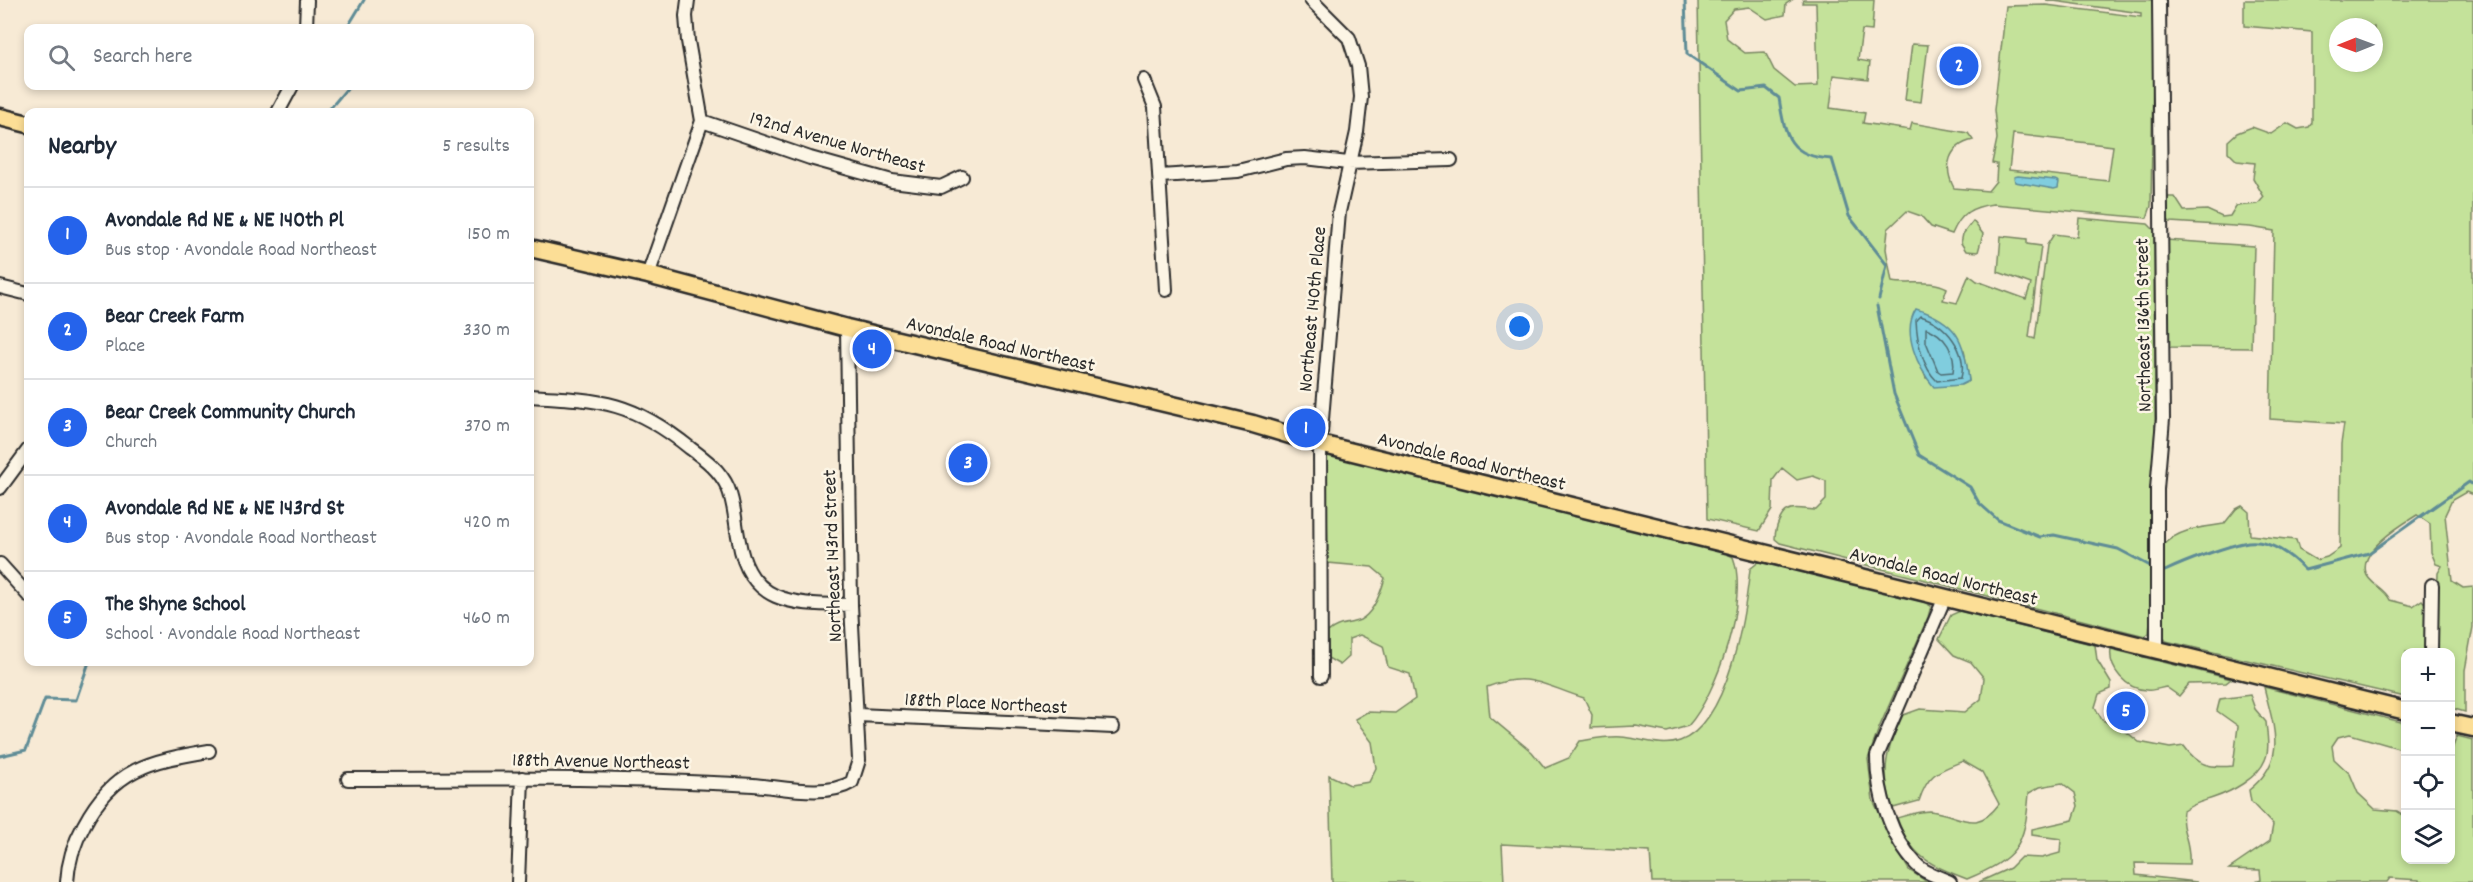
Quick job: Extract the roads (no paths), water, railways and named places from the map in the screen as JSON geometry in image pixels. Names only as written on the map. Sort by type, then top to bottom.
[{"type":"main road","points":[[0,117],[24,123]]},
{"type":"main road","name":"Avondale Road Northeast","points":[[534,249],[648,275],[847,328],[1253,424],[1320,444],[2401,710]]},
{"type":"main road","points":[[2455,724],[2473,728]]},
{"type":"street","points":[[306,24],[307,0]]},
{"type":"street","points":[[648,275],[702,121],[688,41],[686,16],[688,0]]},
{"type":"street","name":"Northeast 140th Place","points":[[1311,0],[1349,38],[1358,66],[1360,109],[1339,212],[1320,444],[1321,676]]},
{"type":"street","name":"Northeast 136th Street","points":[[2157,649],[2157,489],[2163,419],[2159,0]]},
{"type":"street","points":[[1143,80],[1155,107],[1166,290]]},
{"type":"street","points":[[280,108],[290,90]]},
{"type":"street","name":"192nd Avenue Northeast","points":[[702,121],[810,158],[892,181],[941,187],[962,177]]},
{"type":"street","points":[[1160,176],[1238,171],[1286,159],[1305,158],[1348,163],[1452,160]]},
{"type":"street","points":[[0,287],[24,293]]},
{"type":"street","name":"Northeast 143rd Street","points":[[847,328],[851,605],[859,760],[852,782]]},
{"type":"street","points":[[534,396],[597,400],[629,410],[661,424],[712,465],[727,486],[733,502],[742,558],[754,580],[768,593],[784,601],[851,605]]},
{"type":"street","points":[[0,488],[24,455]]},
{"type":"street","points":[[0,564],[24,591]]},
{"type":"street","points":[[2431,648],[2432,585]]},
{"type":"street","points":[[1945,597],[1877,756],[1877,775],[1884,801],[1904,848],[1918,867],[1950,882]]},
{"type":"street","name":"188th Place Northeast","points":[[858,715],[1113,727]]},
{"type":"street","points":[[68,882],[70,856],[78,835],[91,810],[111,784],[137,769],[168,758],[209,751]]},
{"type":"street","name":"188th Avenue Northeast","points":[[348,778],[667,780],[813,789],[844,787],[852,782]]},
{"type":"street","points":[[518,882],[522,778]]},
{"type":"water","points":[[2014,177],[2055,180],[2059,182],[2058,188],[2015,182]]},
{"type":"water","points":[[1916,309],[1941,320],[1956,334],[1965,355],[1969,381],[1961,385],[1934,387],[1928,379],[1917,360],[1911,339],[1910,328]]},
{"type":"waterway","points":[[349,24],[364,0]]},
{"type":"waterway","points":[[1685,0],[1687,54],[1741,91],[1766,88],[1779,98],[1787,133],[1798,149],[1806,154],[1832,159],[1849,216],[1887,265],[1879,299]]},
{"type":"waterway","points":[[330,108],[346,90]]},
{"type":"waterway","points":[[1877,306],[1894,394],[1919,455],[1970,487],[1979,503],[1998,520],[2040,537],[2054,535],[2118,549],[2154,568]]},
{"type":"waterway","points":[[2161,570],[2165,571],[2206,554],[2248,542],[2272,546],[2294,559],[2305,570],[2369,553],[2469,482],[2473,485]]},
{"type":"waterway","points":[[0,756],[26,750],[45,699],[76,700],[88,666]]},
{"type":"place","name":"Bear Creek Farm","points":[[1959,66]]},
{"type":"place","name":"Avondale Rd NE & NE 143rd St","points":[[872,349]]},
{"type":"place","name":"Avondale Rd NE & NE 140th Pl","points":[[1306,428]]},
{"type":"place","name":"Bear Creek Community Church","points":[[968,463]]},
{"type":"place","name":"The Shyne School","points":[[2126,711]]}]
